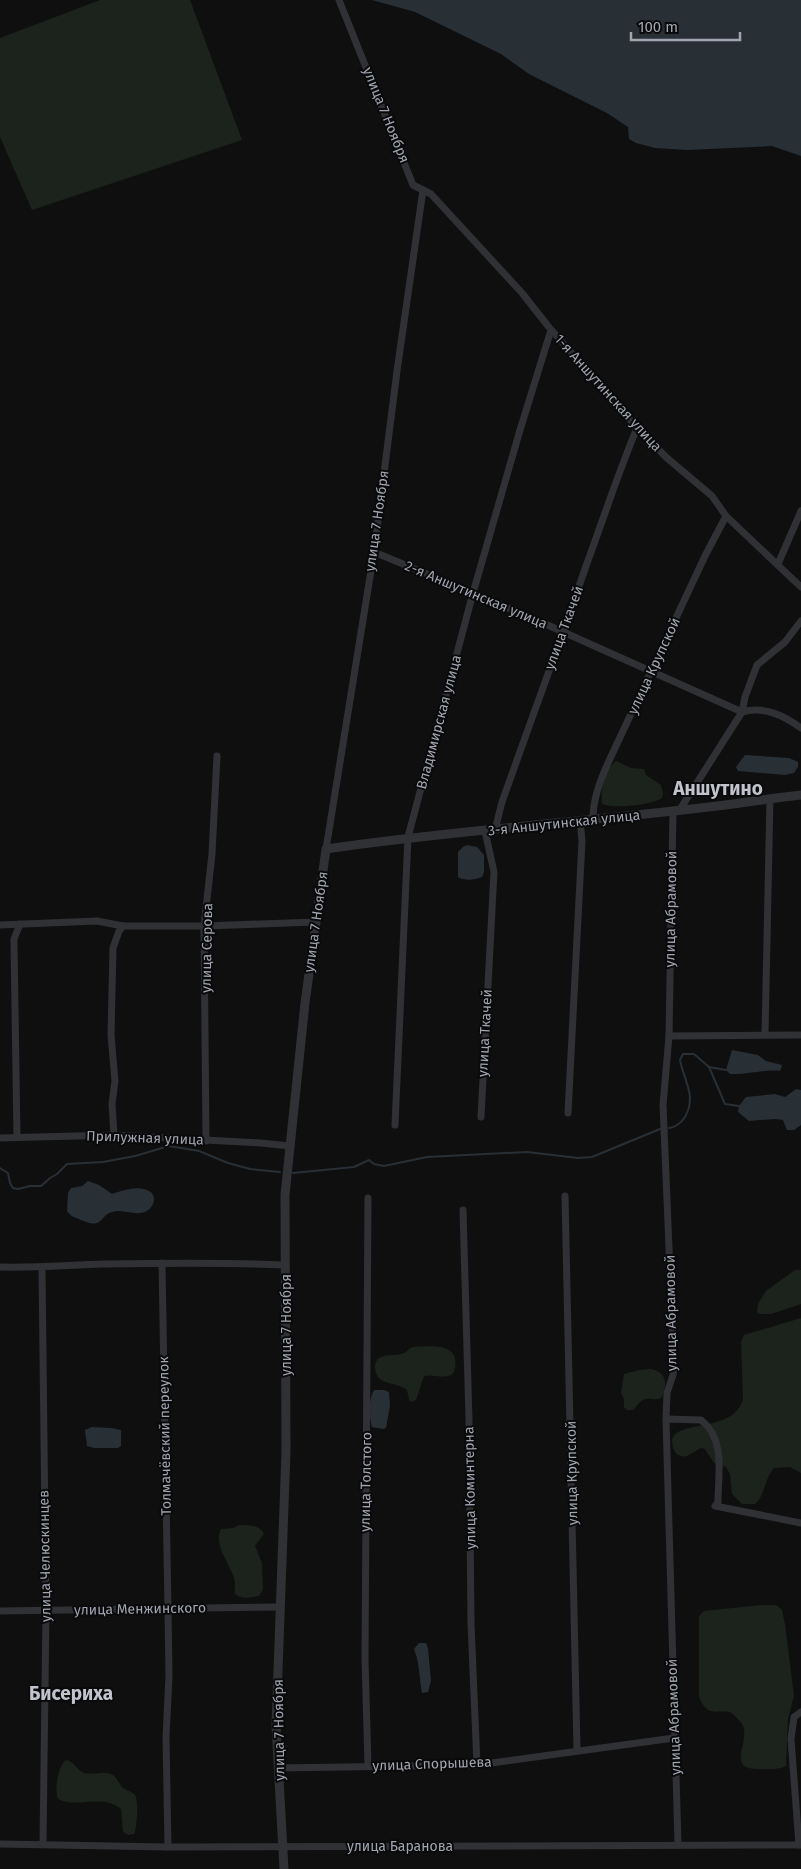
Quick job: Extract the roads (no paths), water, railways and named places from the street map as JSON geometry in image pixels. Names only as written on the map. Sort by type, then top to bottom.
[{"type":"street","name":"улица 7 Ноября","points":[[284,1869],[276,1725],[286,1452],[284,1195],[315,922],[374,552],[423,190],[413,185],[339,0]]},
{"type":"street","name":"1-я Аншутинская улица","points":[[423,190],[431,194],[522,293],[551,330],[637,428],[712,496],[726,516],[801,587]]},
{"type":"street","name":"Владимирская улица","points":[[395,1125],[408,837],[473,593],[551,330]]},
{"type":"street","name":"улица Ткачей","points":[[495,830],[502,802],[562,632],[637,428]]},
{"type":"street","points":[[778,564],[801,511]]},
{"type":"street","name":"улица Крупской","points":[[593,819],[594,802],[603,775],[705,556],[726,516]]},
{"type":"street","name":"2-я Аншутинская улица","points":[[374,552],[473,593],[742,712]]},
{"type":"street","points":[[676,811],[742,712],[757,665],[785,642],[801,621]]},
{"type":"street","points":[[742,712],[754,709],[764,710],[801,728]]},
{"type":"street","name":"улица Серова","points":[[206,1141],[204,926],[212,854],[217,756]]},
{"type":"street","name":"3-я Аншутинская улица","points":[[326,849],[408,837],[676,811],[801,795]]},
{"type":"street","points":[[765,1034],[770,798]]},
{"type":"street","name":"улица Абрамовой","points":[[676,811],[669,1036],[663,1104],[674,1366],[667,1393],[666,1419],[678,1844]]},
{"type":"street","points":[[568,1113],[582,841],[580,820]]},
{"type":"street","name":"улица Ткачей","points":[[480,1117],[494,872],[485,831]]},
{"type":"street","points":[[0,926],[97,921],[123,926],[204,926],[315,922]]},
{"type":"street","points":[[17,1137],[14,944],[20,924]]},
{"type":"street","points":[[114,1135],[112,1104],[115,1081],[111,1035],[113,948],[118,931],[123,926]]},
{"type":"street","points":[[669,1036],[801,1035]]},
{"type":"street","name":"Прилужная улица","points":[[0,1138],[114,1135],[290,1146]]},
{"type":"street","name":"улица Крупской","points":[[565,1196],[577,1750]]},
{"type":"street","name":"улица Толстого","points":[[368,1198],[364,1659],[368,1766]]},
{"type":"street","name":"улица Коминтерна","points":[[463,1210],[469,1420],[471,1623],[477,1765]]},
{"type":"street","points":[[0,1267],[42,1268],[214,1262],[285,1265]]},
{"type":"street","name":"Толмачёвский переулок","points":[[162,1263],[169,1676],[166,1737],[168,1847]]},
{"type":"street","name":"улица Челюскинцев","points":[[42,1268],[46,1610],[43,1844]]},
{"type":"street","points":[[666,1419],[701,1420],[711,1430],[716,1439],[718,1449],[718,1502],[715,1506],[801,1523]]},
{"type":"street","name":"улица Менжинского","points":[[0,1611],[280,1607]]},
{"type":"street","name":"улица Баранова","points":[[0,1844],[168,1847],[800,1845],[791,1739],[794,1716],[801,1712]]},
{"type":"street","name":"улица Спорышева","points":[[278,1768],[477,1765],[674,1738]]},
{"type":"waterway","points":[[669,1128],[676,1126],[685,1117],[690,1102],[689,1088],[680,1060],[683,1054],[694,1054],[709,1067],[726,1070]]},
{"type":"waterway","points":[[709,1067],[725,1104],[739,1106]]},
{"type":"waterway","points":[[293,1173],[354,1167],[369,1160],[374,1164],[384,1166],[427,1157],[527,1152],[578,1158],[592,1157],[660,1129]]},
{"type":"waterway","points":[[0,1168],[8,1173],[13,1188],[18,1189],[41,1186],[67,1164],[103,1162],[135,1156],[169,1146],[199,1151],[228,1163],[250,1169],[280,1172]]},
{"type":"district","name":"Аншутино","points":[[718,788]]},
{"type":"district","name":"Бисериха","points":[[71,1693]]}]
